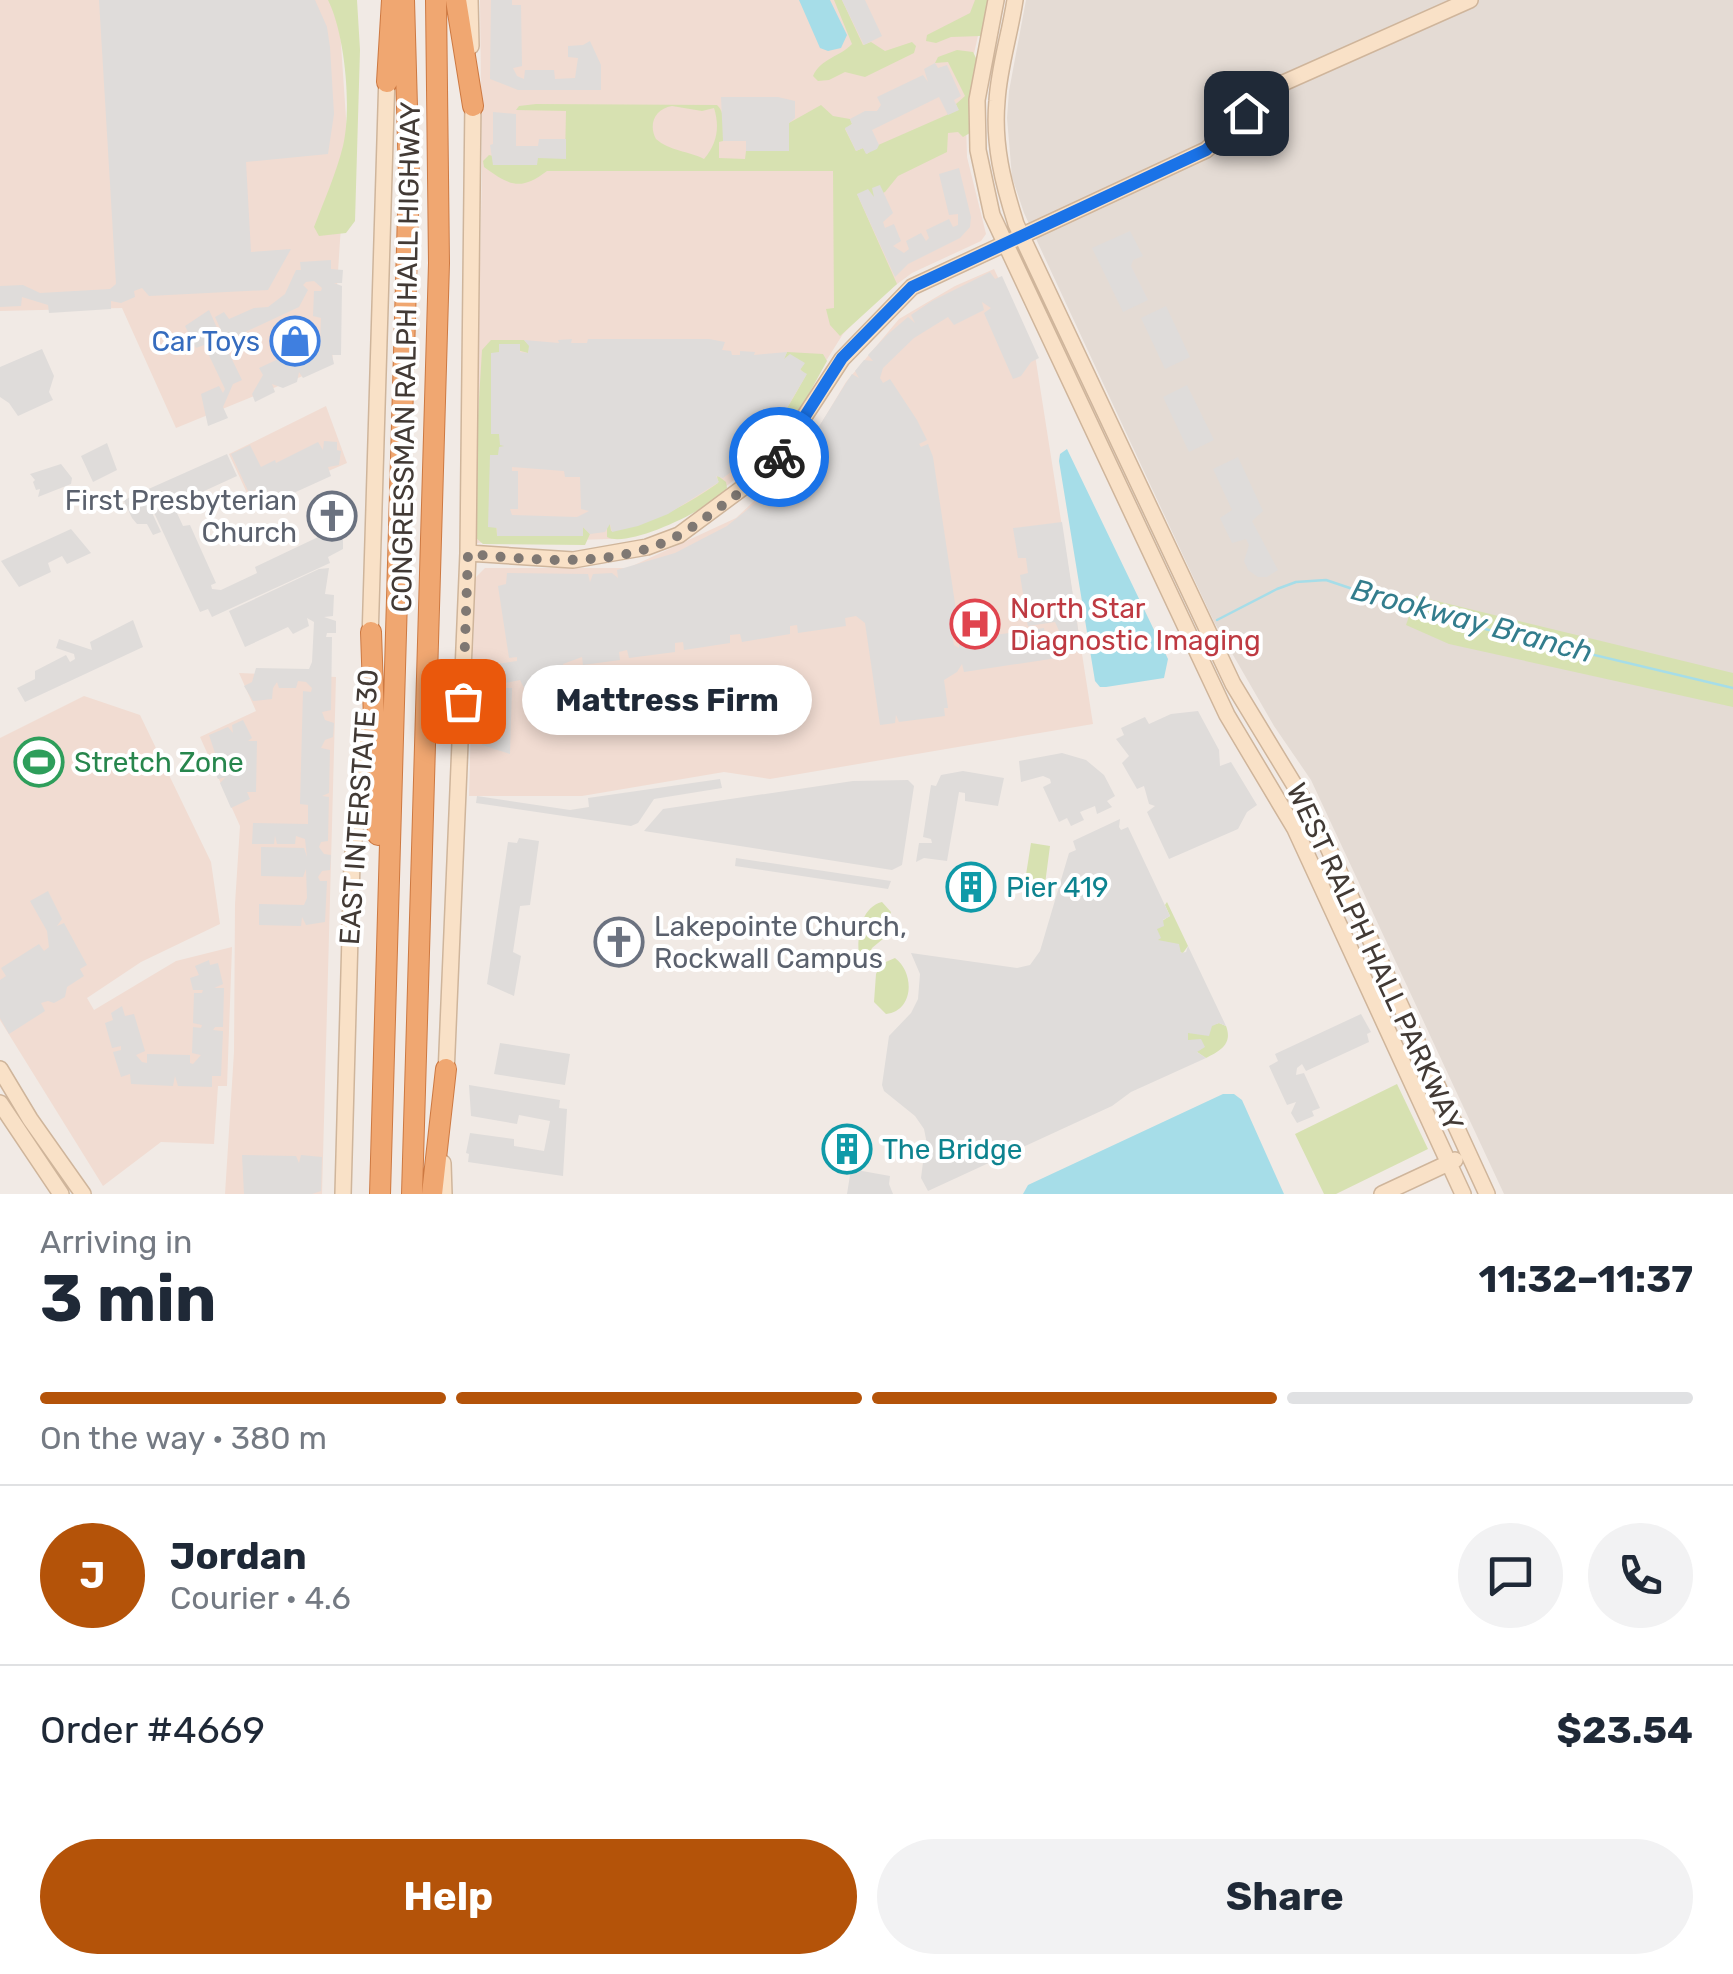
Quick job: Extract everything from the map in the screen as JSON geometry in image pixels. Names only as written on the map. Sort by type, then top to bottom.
[{"type":"highway","points":[[387,82],[392,0]]},
{"type":"highway","name":"CONGRESSMAN RALPH HALL HIGHWAY","points":[[380,1194],[409,178],[404,0]]},
{"type":"highway","name":"CONGRESSMAN RALPH HALL HIGHWAY","points":[[412,1194],[439,263],[436,0]]},
{"type":"highway","points":[[456,0],[473,106]]},
{"type":"highway","points":[[371,632],[376,804],[386,943]]},
{"type":"highway","points":[[432,1194],[446,1069]]},
{"type":"main road","name":"EAST INTERSTATE 30","points":[[343,1194],[352,862],[371,632],[387,82],[381,0]]},
{"type":"main road","points":[[444,1194],[468,554],[473,106],[470,0]]},
{"type":"main road","name":"WEST RALPH HALL PARKWAY","points":[[996,0],[982,60],[976,116],[984,188],[1005,245],[1227,715],[1295,828],[1463,1194]]},
{"type":"main road","name":"WEST RALPH HALL PARKWAY","points":[[1015,0],[999,80],[996,131],[1004,187],[1022,236],[1234,684],[1315,818],[1487,1194]]},
{"type":"main road","points":[[468,554],[573,560],[606,557],[679,535],[772,466],[842,358],[912,287],[1206,150],[1282,84],[1470,0]]},
{"type":"main road","points":[[0,1069],[83,1194]]},
{"type":"main road","points":[[0,1103],[62,1194]]},
{"type":"main road","points":[[1382,1194],[1468,1154]]},
{"type":"shaded area","points":[[0,0],[338,0],[347,133],[332,364],[176,428],[122,308],[0,311]]},
{"type":"shaded area","points":[[99,0],[315,0],[327,27],[330,47],[334,114],[328,154],[246,162],[251,252],[291,249],[268,290],[149,296],[142,288],[134,291],[135,297],[121,303],[111,301],[111,309],[49,313],[48,305],[22,297],[21,306],[0,307],[0,286],[23,285],[40,293],[110,289],[116,284]]},
{"type":"shaded area","points":[[480,0],[986,0],[973,58],[966,122],[967,157],[986,234],[981,241],[912,273],[873,302],[843,334],[770,450],[711,499],[610,539],[474,543],[482,170]]},
{"type":"shaded area","points":[[491,0],[512,0],[512,5],[521,5],[522,66],[513,68],[517,76],[524,79],[525,70],[554,70],[555,79],[575,78],[578,58],[568,57],[568,46],[590,41],[601,65],[601,90],[518,90],[490,79]]},
{"type":"shaded area","points":[[842,0],[865,0],[882,36],[864,45]]},
{"type":"shaded area","points":[[1026,0],[1733,0],[1733,1194],[1504,1194],[1311,780],[1274,726],[1214,622],[1024,213],[1012,177],[1007,118]]},
{"type":"shaded area","points":[[935,63],[938,68],[947,65],[961,96],[954,100],[959,110],[948,115],[939,97],[872,130],[877,149],[866,154],[863,148],[856,151],[845,128],[852,124],[850,119],[865,111],[877,111],[881,105],[877,97],[923,75],[928,82],[924,69]]},
{"type":"shaded area","points":[[721,97],[778,97],[795,101],[795,118],[789,123],[789,151],[746,151],[746,141],[723,141]]},
{"type":"shaded area","points":[[493,112],[516,114],[516,146],[538,146],[539,139],[566,139],[566,159],[538,158],[537,165],[493,165]]},
{"type":"shaded area","points":[[959,168],[970,227],[960,238],[908,264],[895,277],[857,194],[868,189],[874,197],[872,188],[880,185],[893,213],[883,222],[885,228],[894,224],[901,241],[893,246],[904,253],[909,249],[906,241],[921,233],[926,241],[929,238],[926,230],[949,219],[953,227],[958,225],[958,214],[949,215],[939,174]]},
{"type":"shaded area","points":[[1130,231],[1143,256],[1133,260],[1131,266],[1148,300],[1123,312],[1092,248]]},
{"type":"shaded area","points":[[331,260],[331,269],[343,270],[342,283],[334,283],[342,286],[341,355],[332,355],[334,364],[303,378],[299,372],[297,382],[283,388],[272,384],[275,392],[255,402],[252,394],[263,375],[259,368],[313,343],[317,349],[320,347],[321,318],[313,316],[314,291],[322,288],[314,281],[306,282],[303,285],[308,290],[299,307],[226,341],[215,317],[224,312],[229,319],[254,308],[268,307],[285,294],[296,270],[301,270],[300,262]]},
{"type":"shaded area","points":[[994,269],[1035,355],[1093,724],[770,779],[724,772],[582,796],[469,796],[475,578],[485,568],[628,568],[736,518],[801,457],[846,382],[899,319],[955,286]]},
{"type":"shaded area","points":[[990,272],[995,279],[1002,276],[1039,358],[1021,376],[1013,379],[984,313],[991,308],[982,302],[984,310],[954,325],[948,317],[914,338],[883,368],[880,378],[883,383],[890,379],[927,440],[919,444],[928,444],[933,457],[959,630],[951,631],[954,645],[959,648],[959,640],[1044,628],[1045,636],[1060,633],[1055,622],[1028,626],[1027,622],[1035,620],[1034,613],[1026,613],[1020,575],[1028,573],[1026,558],[1018,558],[1013,528],[1062,522],[1081,649],[1057,649],[1057,658],[964,672],[962,664],[944,680],[948,708],[944,708],[945,716],[899,722],[896,715],[895,723],[880,725],[865,623],[856,616],[845,618],[846,626],[798,633],[797,625],[790,626],[790,634],[742,642],[740,634],[730,635],[730,643],[684,650],[683,642],[675,643],[675,652],[629,658],[627,650],[619,652],[620,660],[583,665],[582,657],[563,664],[565,672],[524,688],[520,680],[505,683],[504,688],[512,688],[510,754],[482,745],[483,689],[492,687],[490,665],[517,661],[517,657],[509,658],[498,586],[506,584],[507,573],[588,574],[590,582],[593,574],[612,573],[618,578],[617,570],[675,553],[727,526],[773,489],[795,465],[852,374],[859,378],[855,371],[864,360],[873,361],[868,355],[887,335],[908,317],[915,323],[911,315],[932,301]]},
{"type":"shaded area","points":[[1166,306],[1190,357],[1165,369],[1141,318]]},
{"type":"shaded area","points":[[209,310],[221,337],[217,343],[223,341],[242,380],[233,384],[223,407],[228,418],[208,426],[201,394],[219,386],[223,393],[225,389],[204,345],[196,348],[185,326]]},
{"type":"shaded area","points":[[588,339],[709,339],[725,342],[722,350],[731,351],[732,355],[740,355],[740,351],[755,352],[754,355],[787,352],[784,359],[790,354],[805,363],[800,370],[807,374],[779,421],[757,448],[740,465],[734,461],[735,469],[723,478],[716,476],[719,482],[668,514],[612,532],[610,524],[605,532],[590,534],[583,527],[583,536],[497,536],[497,528],[488,527],[490,455],[498,455],[499,447],[504,446],[500,445],[499,434],[491,434],[491,353],[499,352],[499,344],[520,344],[520,352],[528,353],[529,346],[524,340],[559,343],[558,340],[587,343]],"holes":[[[512,467],[564,471],[565,477],[580,477],[581,509],[589,511],[577,517],[512,515],[510,509],[518,509],[518,471],[512,471]]]},
{"type":"shaded area","points":[[42,349],[54,376],[49,392],[53,400],[18,416],[0,397],[0,367]]},
{"type":"shaded area","points":[[1187,385],[1214,440],[1189,452],[1163,397]]},
{"type":"shaded area","points":[[326,406],[347,463],[252,504],[229,454]]},
{"type":"shaded area","points":[[324,441],[337,442],[337,450],[341,451],[339,465],[328,467],[331,476],[265,506],[257,489],[249,493],[231,454],[250,445],[261,467],[318,442],[323,450]]},
{"type":"shaded area","points":[[107,443],[117,470],[93,482],[81,456]]},
{"type":"shaded area","points":[[227,454],[237,476],[178,503],[170,498],[183,526],[190,525],[216,583],[211,585],[212,589],[221,590],[257,573],[255,567],[335,529],[343,537],[343,549],[328,557],[330,563],[212,617],[208,609],[200,612],[144,491]]},
{"type":"shaded area","points":[[1238,457],[1263,511],[1252,521],[1278,570],[1267,577],[1258,577],[1248,570],[1244,561],[1249,545],[1246,539],[1232,543],[1220,518],[1232,510],[1213,469]]},
{"type":"shaded area","points":[[61,464],[72,478],[71,484],[38,497],[40,489],[36,490],[30,474]]},
{"type":"shaded area","points":[[141,489],[161,532],[153,535],[147,524],[137,524],[124,501]]},
{"type":"shaded area","points":[[71,529],[91,553],[67,564],[62,556],[48,563],[51,572],[19,587],[1,561]]},
{"type":"shaded area","points":[[329,568],[325,594],[334,595],[333,616],[324,617],[336,621],[336,633],[327,633],[326,637],[332,637],[331,710],[322,712],[325,720],[334,723],[333,737],[325,740],[321,748],[330,750],[329,793],[322,796],[329,797],[328,841],[321,842],[319,847],[324,854],[331,855],[330,870],[322,871],[318,877],[327,881],[325,922],[306,925],[302,917],[301,926],[259,925],[259,904],[304,905],[307,898],[306,869],[303,877],[261,876],[261,847],[304,848],[307,857],[305,839],[296,836],[295,844],[277,844],[275,836],[274,844],[252,844],[253,823],[308,824],[308,805],[300,804],[303,691],[311,692],[312,688],[298,681],[296,688],[279,688],[277,682],[272,699],[253,701],[244,686],[252,682],[256,668],[309,669],[314,622],[307,618],[309,626],[293,634],[288,627],[245,647],[229,611],[319,569]]},
{"type":"shaded area","points":[[133,620],[143,647],[25,702],[17,688],[35,679],[35,671],[66,655],[70,662],[75,659],[74,654],[56,648],[59,639],[92,650],[90,642]]},
{"type":"shaded area","points":[[239,673],[336,677],[322,1194],[225,1194],[234,1052],[240,826],[200,737],[256,711]]},
{"type":"shaded area","points":[[84,696],[140,715],[211,862],[220,924],[141,962],[87,998],[94,1010],[176,961],[232,947],[227,1086],[218,1086],[214,1144],[161,1142],[103,1186],[0,1020],[0,738]]},
{"type":"shaded area","points":[[1198,711],[1219,750],[1220,766],[1231,762],[1257,805],[1247,812],[1238,829],[1169,859],[1147,812],[1155,806],[1149,804],[1144,786],[1137,789],[1122,763],[1129,756],[1116,739],[1124,735],[1121,728],[1145,717],[1149,724],[1171,714]]},
{"type":"shaded area","points":[[243,720],[252,738],[248,741],[257,741],[256,792],[247,792],[250,799],[231,808],[220,783],[226,777],[218,779],[209,760],[216,756],[209,735],[228,727],[233,733],[232,725]]},
{"type":"shaded area","points":[[1062,753],[1086,760],[1104,775],[1115,796],[1107,801],[1112,807],[1097,814],[1095,806],[1080,812],[1084,820],[1071,826],[1067,818],[1059,822],[1043,787],[1051,783],[1050,779],[1043,776],[1021,782],[1019,761]]},
{"type":"shaded area","points":[[963,771],[1004,778],[998,806],[965,801],[965,793],[959,792],[947,861],[924,858],[916,862],[919,843],[932,843],[923,837],[931,785],[936,786],[941,775]]},
{"type":"shaded area","points":[[720,779],[722,788],[654,799],[638,823],[631,826],[476,803],[477,796],[570,810],[589,807],[588,798]]},
{"type":"shaded area","points":[[908,780],[914,786],[902,865],[892,870],[644,831],[663,809],[853,781]]},
{"type":"shaded area","points":[[1120,819],[1119,827],[1128,827],[1170,916],[1157,929],[1161,938],[1158,940],[1179,944],[1181,953],[1188,946],[1226,1026],[1212,1026],[1209,1036],[1188,1033],[1188,1040],[1201,1039],[1205,1047],[1197,1052],[1206,1058],[928,1191],[921,1178],[924,1129],[882,1085],[889,1036],[911,1013],[918,999],[920,974],[911,953],[1017,968],[1030,965],[1040,951],[1069,853],[1076,850],[1073,841]]},
{"type":"shaded area","points":[[519,838],[539,841],[530,905],[520,906],[513,952],[521,956],[514,996],[487,984],[508,842],[517,843]]},
{"type":"shaded area","points":[[736,858],[891,881],[888,889],[735,866]]},
{"type":"shaded area","points":[[48,891],[62,919],[57,926],[64,923],[87,965],[80,969],[84,976],[67,987],[65,997],[54,1003],[41,1003],[45,1011],[9,1034],[0,1018],[0,980],[6,976],[1,968],[39,944],[44,951],[49,947],[47,931],[30,901]]},
{"type":"shaded area","points":[[209,960],[210,965],[218,963],[223,984],[214,988],[224,988],[223,1027],[213,1030],[223,1031],[221,1076],[212,1076],[212,1087],[178,1086],[175,1076],[173,1086],[131,1084],[130,1074],[121,1077],[113,1052],[121,1050],[121,1046],[112,1048],[105,1023],[113,1020],[111,1013],[122,1006],[125,1016],[134,1014],[145,1051],[136,1055],[142,1062],[147,1063],[147,1054],[190,1055],[193,1064],[201,1055],[192,1053],[193,1027],[202,1025],[193,1023],[194,993],[203,990],[193,990],[190,978],[199,975],[195,966]]},
{"type":"shaded area","points":[[1361,1014],[1371,1032],[1367,1034],[1369,1042],[1306,1071],[1302,1064],[1297,1068],[1296,1075],[1304,1073],[1320,1108],[1312,1111],[1314,1116],[1297,1123],[1291,1113],[1296,1102],[1287,1105],[1269,1066],[1278,1061],[1275,1054]]},
{"type":"shaded area","points":[[500,1043],[570,1054],[565,1085],[494,1074]]},
{"type":"shaded area","points":[[469,1085],[560,1100],[559,1108],[567,1109],[563,1176],[468,1162],[470,1133],[514,1139],[514,1146],[544,1151],[550,1121],[519,1115],[517,1124],[471,1116]]},
{"type":"shaded area","points":[[242,1155],[296,1156],[299,1163],[301,1155],[322,1157],[321,1191],[244,1194]]},
{"type":"shaded area","points":[[851,1169],[890,1176],[893,1194],[847,1194]]},
{"type":"green space","points":[[328,0],[357,0],[360,50],[355,221],[346,233],[319,236],[314,227],[340,156],[347,112],[343,51]]},
{"type":"green space","points":[[834,0],[842,0],[863,45],[871,42],[885,51],[912,42],[916,46],[914,53],[865,77],[845,72],[818,81],[813,76],[821,65],[852,44]]},
{"type":"green space","points":[[975,0],[990,0],[981,36],[926,41],[927,35],[970,13]]},
{"type":"green space","points":[[957,50],[973,52],[977,60],[970,133],[963,137],[958,132],[948,133],[947,152],[898,176],[885,192],[874,197],[857,194],[897,284],[840,336],[830,325],[826,309],[834,308],[833,171],[547,171],[516,184],[484,167],[483,161],[489,155],[493,156],[493,164],[537,164],[537,158],[565,158],[566,111],[516,110],[536,104],[717,105],[723,122],[719,158],[745,159],[746,151],[789,151],[789,123],[821,105],[833,116],[850,119],[852,124],[845,129],[856,151],[863,148],[867,154],[876,146],[958,110],[956,104],[965,96],[948,62],[935,63],[938,57]],"holes":[[[672,106],[702,111],[714,108],[717,122],[714,141],[704,159],[656,139],[653,123],[661,110]]]},
{"type":"green space","points":[[491,340],[524,340],[530,346],[528,353],[499,345],[500,445],[581,447],[582,439],[589,441],[589,452],[584,457],[491,455],[497,535],[583,536],[583,527],[590,534],[585,545],[483,544],[475,537],[473,498],[482,350]]},
{"type":"green space","points":[[787,352],[823,354],[827,361],[777,444],[751,468],[739,472],[733,466],[735,461],[768,434],[806,375],[800,369],[804,364],[784,359]]},
{"type":"green space","points":[[717,475],[727,488],[705,506],[651,532],[618,539],[607,537],[607,525],[610,524],[611,531],[668,513],[718,483]]},
{"type":"green space","points":[[1416,596],[1733,673],[1733,707],[1449,644],[1406,625]]},
{"type":"green space","points":[[1031,843],[1050,846],[1045,884],[1025,881]]},
{"type":"green space","points":[[882,902],[891,912],[884,938],[869,955],[859,959],[864,917]]},
{"type":"green space","points":[[1167,902],[1188,946],[1183,953],[1179,952],[1179,945],[1155,949],[1138,943],[1139,938],[1170,916]]},
{"type":"green space","points":[[895,958],[906,973],[909,990],[902,1006],[886,1014],[874,1002],[876,974],[881,964]]},
{"type":"green space","points":[[1219,1023],[1226,1026],[1228,1038],[1220,1050],[1206,1058],[1188,1040],[1188,1032]]},
{"type":"green space","points":[[1397,1084],[1428,1149],[1336,1194],[1324,1194],[1295,1134]]},
{"type":"water","points":[[799,0],[830,0],[847,35],[841,48],[820,48]]},
{"type":"water","points":[[1067,449],[1168,659],[1164,678],[1106,687],[1095,681],[1059,461],[1060,454]]},
{"type":"water","points":[[1223,1094],[1234,1094],[1242,1100],[1284,1194],[1023,1194],[1028,1185]]},
{"type":"waterway","name":"Brookway Branch","points":[[1217,620],[1296,582],[1326,580],[1439,618],[1733,688]]},
{"type":"way so far","points":[[463,701],[468,554],[573,560],[647,547],[679,535],[704,518],[779,457]]},
{"type":"place","name":"Car Toys","points":[[295,341]]},
{"type":"place","name":"First Presbyterian Church","points":[[332,516]]},
{"type":"place","name":"North Star Diagnostic Imaging","points":[[975,624]]},
{"type":"place","name":"Mattress Firm","points":[[463,701]]},
{"type":"place","name":"Stretch Zone","points":[[39,762]]},
{"type":"place","name":"Pier 419","points":[[971,887]]},
{"type":"place","name":"Lakepointe Church, Rockwall Campus","points":[[619,942]]},
{"type":"place","name":"The Bridge","points":[[847,1149]]},
{"type":"route","points":[[779,457],[842,358],[912,287],[1206,150],[1246,113]]}]
